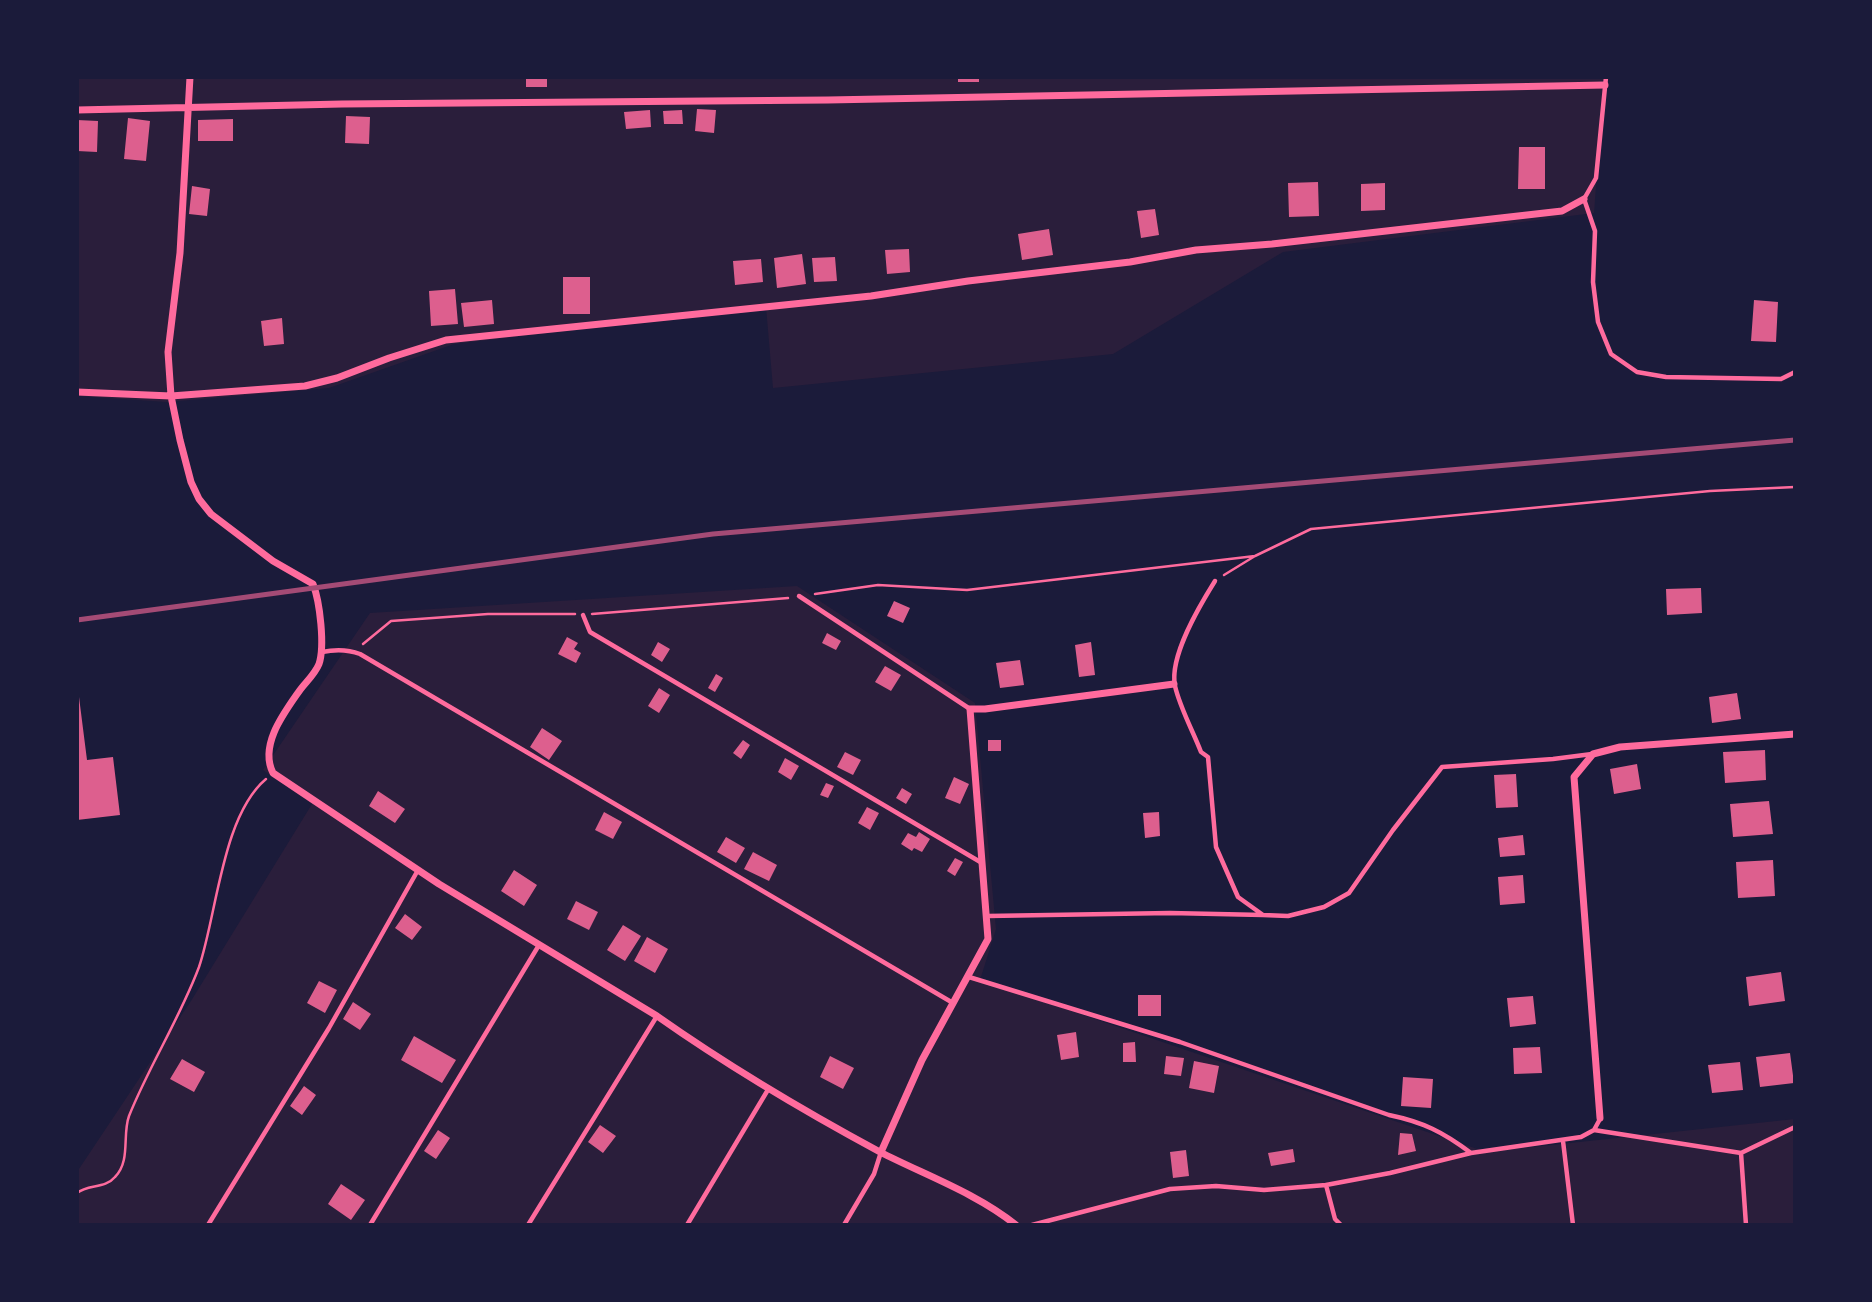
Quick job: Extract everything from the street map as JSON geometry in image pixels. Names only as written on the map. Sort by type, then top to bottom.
[{"type":"street","points":[[190,77],[180,253],[168,352],[171,396],[188,471],[199,499],[211,514],[273,561],[313,584],[322,652],[318,667],[276,730],[268,751],[273,773],[418,870],[657,1016],[688,1038],[881,1152],[983,1204],[1016,1225]]},
{"type":"street","points":[[77,110],[342,104],[868,99],[1606,81]]},
{"type":"street","points":[[77,392],[171,396],[305,386],[337,378],[446,340],[871,296],[968,281],[1130,262],[1196,250],[1562,211],[1584,200]]},
{"type":"street","points":[[881,1152],[905,1096],[988,939],[970,709],[1174,684]]},
{"type":"street","points":[[1600,1118],[1574,777],[1593,754],[1620,747],[1795,734]]},
{"type":"lane","points":[[1606,81],[1596,178],[1584,200],[1595,231],[1593,282],[1598,322],[1611,354],[1637,372],[1666,377],[1781,379],[1795,372]]},
{"type":"lane","points":[[1215,581],[1200,604],[1180,645],[1174,684],[1201,752],[1208,757],[1216,847],[1238,897],[1263,915]]},
{"type":"lane","points":[[799,596],[970,709]]},
{"type":"lane","points":[[583,615],[590,632],[982,863]]},
{"type":"lane","points":[[322,652],[352,650],[360,654],[953,1003]]},
{"type":"lane","points":[[988,916],[1170,913],[1288,916],[1324,907],[1349,893],[1405,812],[1442,767],[1593,754]]},
{"type":"lane","points":[[208,1225],[329,1028],[418,870]]},
{"type":"lane","points":[[370,1225],[539,945]]},
{"type":"lane","points":[[969,977],[1180,1042],[1389,1115],[1417,1120],[1444,1133],[1471,1153]]},
{"type":"lane","points":[[528,1225],[657,1016]]},
{"type":"lane","points":[[687,1225],[770,1087]]},
{"type":"lane","points":[[1032,1225],[1170,1189],[1264,1189],[1326,1185],[1471,1153],[1563,1141],[1581,1137],[1594,1130],[1600,1118]]},
{"type":"lane","points":[[1594,1130],[1741,1153],[1795,1128]]},
{"type":"lane","points":[[1563,1141],[1573,1225]]},
{"type":"lane","points":[[844,1225],[874,1174],[881,1152]]},
{"type":"lane","points":[[1741,1153],[1746,1225]]},
{"type":"lane","points":[[1326,1185],[1335,1219],[1340,1225]]},
{"type":"path","points":[[1215,581],[1255,556],[1311,529],[1710,491],[1795,487]]},
{"type":"path","points":[[77,1193],[105,1185],[118,1175],[125,1150],[128,1119],[199,967],[232,834],[259,785],[273,773]]},
{"type":"shaded area","points":[[77,77],[1604,77],[1594,213],[1283,252],[1113,354],[773,388],[766,307],[454,344],[329,388],[167,402],[77,396]]},
{"type":"shaded area","points":[[797,586],[975,703],[996,929],[980,980],[1486,1152],[1795,1119],[1795,1225],[77,1225],[77,1172],[191,1001],[312,804],[263,770],[370,613]]},
{"type":"building","points":[[526,77],[547,77],[547,87],[526,87]]},
{"type":"building","points":[[958,77],[979,77],[979,82],[958,82]]},
{"type":"building","points":[[697,109],[716,110],[714,133],[695,131]]},
{"type":"building","points":[[650,110],[651,127],[626,129],[624,112]]},
{"type":"building","points":[[682,110],[683,124],[664,124],[663,111]]},
{"type":"building","points":[[346,116],[370,117],[369,144],[345,143]]},
{"type":"building","points":[[128,118],[150,121],[146,161],[124,159]]},
{"type":"building","points":[[233,119],[233,141],[198,141],[198,120]]},
{"type":"building","points":[[77,120],[98,121],[97,152],[77,151]]},
{"type":"building","points":[[1519,147],[1545,147],[1545,189],[1518,189]]},
{"type":"building","points":[[1318,182],[1319,216],[1289,217],[1288,183]]},
{"type":"building","points":[[1385,183],[1385,210],[1361,211],[1361,184]]},
{"type":"building","points":[[192,186],[210,189],[207,216],[189,214]]},
{"type":"building","points":[[1155,209],[1159,235],[1141,238],[1137,211]]},
{"type":"building","points":[[1049,229],[1053,255],[1022,260],[1018,234]]},
{"type":"building","points":[[909,249],[910,272],[887,274],[885,250]]},
{"type":"building","points":[[802,254],[806,284],[777,288],[774,258]]},
{"type":"building","points":[[835,257],[837,281],[814,282],[812,258]]},
{"type":"building","points":[[761,259],[763,282],[735,285],[733,261]]},
{"type":"building","points":[[563,277],[590,277],[590,314],[563,314]]},
{"type":"building","points":[[455,289],[458,324],[431,326],[429,291]]},
{"type":"building","points":[[492,300],[494,324],[464,327],[461,303]]},
{"type":"building","points":[[1754,300],[1778,302],[1776,342],[1751,341]]},
{"type":"building","points":[[282,318],[284,344],[264,346],[261,321]]},
{"type":"building","points":[[1701,588],[1702,613],[1667,615],[1666,589]]},
{"type":"building","points":[[894,601],[910,608],[903,623],[887,616]]},
{"type":"building","points":[[827,633],[841,641],[836,650],[822,643]]},
{"type":"building","points":[[567,637],[578,643],[574,649],[581,653],[576,663],[558,654]]},
{"type":"building","points":[[658,642],[670,649],[662,662],[651,655]]},
{"type":"building","points":[[1091,642],[1095,675],[1079,677],[1075,645]]},
{"type":"building","points":[[1020,660],[1024,685],[1000,688],[996,663]]},
{"type":"building","points":[[885,666],[901,675],[891,691],[875,682]]},
{"type":"building","points":[[716,674],[723,678],[715,692],[708,688]]},
{"type":"building","points":[[659,688],[670,695],[659,713],[648,706]]},
{"type":"building","points":[[1737,693],[1741,719],[1712,723],[1709,697]]},
{"type":"building","points":[[79,697],[87,760],[113,757],[120,815],[77,820]]},
{"type":"building","points":[[542,728],[562,741],[549,760],[530,747]]},
{"type":"building","points":[[743,740],[750,745],[741,759],[733,753]]},
{"type":"building","points":[[988,740],[1001,740],[1001,751],[988,751]]},
{"type":"building","points":[[1765,750],[1766,780],[1725,783],[1723,752]]},
{"type":"building","points":[[845,752],[861,760],[853,775],[837,767]]},
{"type":"building","points":[[785,758],[799,766],[791,780],[778,772]]},
{"type":"building","points":[[1637,764],[1641,789],[1614,794],[1610,769]]},
{"type":"building","points":[[1516,774],[1518,807],[1496,808],[1494,775]]},
{"type":"building","points":[[954,777],[969,784],[960,804],[945,798]]},
{"type":"building","points":[[826,783],[834,786],[828,798],[820,795]]},
{"type":"building","points":[[902,788],[912,794],[906,804],[896,798]]},
{"type":"building","points":[[378,791],[405,809],[395,823],[369,806]]},
{"type":"building","points":[[1769,801],[1773,834],[1733,837],[1730,804]]},
{"type":"building","points":[[867,807],[879,813],[870,830],[858,823]]},
{"type":"building","points":[[604,812],[622,822],[613,839],[595,830]]},
{"type":"building","points":[[1159,812],[1160,836],[1145,838],[1143,813]]},
{"type":"building","points":[[919,832],[930,839],[922,852],[914,848],[912,851],[901,844],[908,833],[916,837]]},
{"type":"building","points":[[1523,835],[1525,855],[1500,857],[1498,838]]},
{"type":"building","points":[[726,837],[745,848],[736,863],[717,852]]},
{"type":"building","points":[[753,852],[777,865],[769,881],[744,869]]},
{"type":"building","points":[[955,858],[963,862],[955,876],[947,871]]},
{"type":"building","points":[[1773,860],[1775,896],[1738,898],[1736,862]]},
{"type":"building","points":[[514,870],[537,885],[524,906],[501,891]]},
{"type":"building","points":[[1523,875],[1525,903],[1500,905],[1498,877]]},
{"type":"building","points":[[576,901],[598,912],[589,930],[567,919]]},
{"type":"building","points":[[405,914],[422,927],[412,940],[395,928]]},
{"type":"building","points":[[623,925],[641,936],[625,961],[607,950]]},
{"type":"building","points":[[647,937],[668,949],[655,973],[634,961]]},
{"type":"building","points":[[1781,972],[1785,1001],[1749,1006],[1746,977]]},
{"type":"building","points":[[319,981],[337,990],[325,1013],[307,1003]]},
{"type":"building","points":[[1138,995],[1161,995],[1161,1016],[1138,1016]]},
{"type":"building","points":[[1533,996],[1536,1024],[1510,1027],[1507,998]]},
{"type":"building","points":[[353,1002],[371,1014],[360,1030],[343,1019]]},
{"type":"building","points":[[1076,1032],[1079,1057],[1061,1060],[1057,1035]]},
{"type":"building","points":[[414,1036],[456,1060],[442,1083],[401,1060]]},
{"type":"building","points":[[1135,1042],[1136,1062],[1123,1062],[1123,1043]]},
{"type":"building","points":[[1540,1047],[1542,1073],[1514,1074],[1513,1048]]},
{"type":"building","points":[[1790,1053],[1794,1083],[1760,1087],[1756,1057]]},
{"type":"building","points":[[830,1056],[854,1068],[843,1089],[820,1077]]},
{"type":"building","points":[[1166,1056],[1184,1058],[1181,1076],[1164,1074]]},
{"type":"building","points":[[182,1059],[205,1072],[194,1092],[170,1079]]},
{"type":"building","points":[[1194,1061],[1219,1066],[1214,1093],[1189,1088]]},
{"type":"building","points":[[1740,1062],[1743,1090],[1712,1093],[1708,1065]]},
{"type":"building","points":[[1403,1077],[1433,1079],[1431,1108],[1401,1106]]},
{"type":"building","points":[[304,1086],[316,1095],[302,1115],[290,1106]]},
{"type":"building","points":[[600,1125],[616,1136],[603,1153],[588,1142]]},
{"type":"building","points":[[438,1130],[450,1138],[436,1159],[424,1151]]},
{"type":"building","points":[[1400,1133],[1412,1134],[1416,1151],[1398,1155]]},
{"type":"building","points":[[1293,1149],[1295,1162],[1271,1166],[1268,1153]]},
{"type":"building","points":[[1186,1150],[1189,1176],[1173,1178],[1170,1152]]},
{"type":"building","points":[[341,1184],[365,1200],[351,1220],[328,1204]]},
{"type":"railway","points":[[77,620],[713,534],[1795,440]]}]
